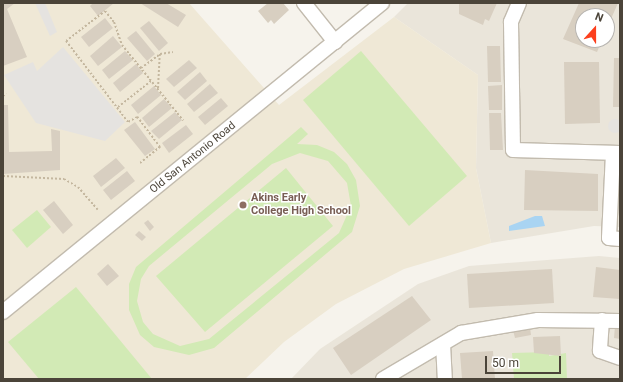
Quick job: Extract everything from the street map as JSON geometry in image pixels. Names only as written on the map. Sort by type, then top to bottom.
[{"type":"street","points":[[304,3],[335,42]]},
{"type":"street","name":"Old San Antonio Road","points":[[3,312],[382,3]]},
{"type":"street","points":[[519,3],[511,22],[513,150],[616,153],[614,239]]},
{"type":"street","points":[[385,379],[461,333],[538,320],[620,321]]},
{"type":"street","points":[[602,320],[600,351],[620,358]]},
{"type":"street","points":[[442,344],[445,379]]},
{"type":"path","points":[[140,163],[160,147],[137,117],[128,122],[66,41],[105,11],[114,22],[122,45],[183,120]]},
{"type":"path","points":[[141,68],[160,54],[173,52]]},
{"type":"path","points":[[158,88],[160,54]]},
{"type":"path","points":[[117,107],[151,81]]},
{"type":"path","points":[[3,176],[64,179],[78,187],[98,210]]},
{"type":"shaded area","name":"Akins Early College High School","points":[[3,3],[189,3],[279,105],[394,17],[478,75],[476,168],[491,243],[404,269],[336,304],[284,342],[245,379],[3,379]]},
{"type":"shaded area","points":[[35,3],[45,3],[57,32],[50,36]]},
{"type":"shaded area","points":[[408,3],[620,3],[620,227],[594,226],[491,243],[476,168],[478,75],[394,17]]},
{"type":"shaded area","points":[[63,47],[125,122],[105,141],[36,123],[4,75],[33,62],[37,71]]},
{"type":"shaded area","points":[[612,119],[618,119],[622,123],[622,129],[618,133],[612,133],[608,129],[608,123]]},
{"type":"shaded area","points":[[599,256],[620,258],[620,379],[291,379],[320,349],[418,284],[469,266]]},
{"type":"green space","points":[[361,51],[467,176],[409,226],[303,100]]},
{"type":"green space","points":[[301,127],[308,134],[297,144],[317,145],[334,152],[347,164],[356,180],[360,206],[352,232],[214,348],[189,355],[154,347],[140,335],[129,310],[129,284],[136,267]],"holes":[[[300,153],[328,161],[347,183],[351,206],[339,233],[209,339],[180,346],[153,334],[143,322],[137,301],[141,279],[149,266],[272,164]]]},
{"type":"green space","points":[[286,168],[333,226],[205,332],[156,276]]},
{"type":"green space","points":[[37,210],[51,227],[27,248],[12,230]]},
{"type":"green space","points":[[76,287],[152,379],[39,379],[8,342]]},
{"type":"green space","points":[[549,352],[549,356],[566,353],[567,379],[514,379],[512,353]]},
{"type":"water","points":[[535,216],[542,216],[545,226],[509,231],[509,226]]},
{"type":"building","points":[[3,3],[15,3],[7,9],[27,57],[3,66]]},
{"type":"building","points":[[93,3],[114,3],[98,16],[90,6]]},
{"type":"building","points":[[140,3],[166,3],[186,15],[178,27]]},
{"type":"building","points":[[268,3],[283,3],[289,10],[274,24],[271,20],[268,23],[258,11]]},
{"type":"building","points":[[459,3],[497,3],[489,21],[485,19],[483,25],[459,14]]},
{"type":"building","points":[[579,3],[618,3],[615,10],[615,8],[577,8]]},
{"type":"building","points":[[575,12],[575,44],[563,39]]},
{"type":"building","points":[[105,18],[113,28],[89,47],[81,37]]},
{"type":"building","points":[[149,21],[168,43],[159,51],[140,28]]},
{"type":"building","points":[[136,31],[155,54],[147,61],[127,38]]},
{"type":"building","points":[[113,36],[122,47],[98,66],[90,56]]},
{"type":"building","points":[[487,46],[500,46],[501,82],[488,82]]},
{"type":"building","points":[[587,48],[599,48],[597,52]]},
{"type":"building","points":[[125,51],[133,60],[109,79],[102,70]]},
{"type":"building","points":[[614,58],[620,58],[620,107],[613,107]]},
{"type":"building","points":[[189,60],[197,68],[174,87],[166,79]]},
{"type":"building","points":[[564,62],[599,62],[600,123],[565,124]]},
{"type":"building","points":[[136,64],[143,73],[120,92],[113,83]]},
{"type":"building","points":[[200,72],[207,81],[185,100],[177,92]]},
{"type":"building","points":[[210,84],[218,93],[194,112],[187,104]]},
{"type":"building","points":[[502,85],[502,110],[489,110],[488,86]]},
{"type":"building","points":[[154,86],[161,95],[138,114],[131,105]]},
{"type":"building","points":[[221,98],[228,106],[205,125],[198,117]]},
{"type":"building","points":[[164,99],[172,108],[149,127],[142,118]]},
{"type":"building","points":[[3,105],[8,105],[9,152],[52,151],[51,129],[60,131],[60,170],[3,174]]},
{"type":"building","points":[[175,112],[182,120],[159,139],[151,131]]},
{"type":"building","points":[[489,113],[501,113],[503,150],[490,150]]},
{"type":"building","points":[[135,122],[155,149],[145,156],[124,130]]},
{"type":"building","points":[[186,125],[193,134],[169,153],[162,143]]},
{"type":"building","points":[[116,158],[125,168],[101,187],[93,176]]},
{"type":"building","points":[[525,170],[598,174],[598,211],[524,210]]},
{"type":"building","points":[[127,171],[135,181],[111,200],[103,190]]},
{"type":"building","points":[[54,201],[73,225],[63,234],[43,210]]},
{"type":"building","points":[[148,220],[154,227],[150,231],[144,223]]},
{"type":"building","points":[[139,231],[146,237],[142,241],[135,235]]},
{"type":"building","points":[[108,264],[119,276],[107,286],[97,274]]},
{"type":"building","points":[[596,267],[620,270],[620,299],[593,297]]},
{"type":"building","points":[[552,269],[554,303],[469,308],[467,274]]},
{"type":"building","points":[[412,296],[431,320],[351,375],[333,348]]},
{"type":"building","points":[[615,326],[620,327],[620,339],[614,338]]},
{"type":"building","points":[[530,327],[531,335],[515,338],[513,330]]},
{"type":"building","points":[[560,336],[561,356],[534,353],[533,337]]},
{"type":"building","points":[[493,351],[495,379],[462,379],[460,353]]},
{"type":"place","name":"Akins Early College High School","points":[[243,205]]}]
